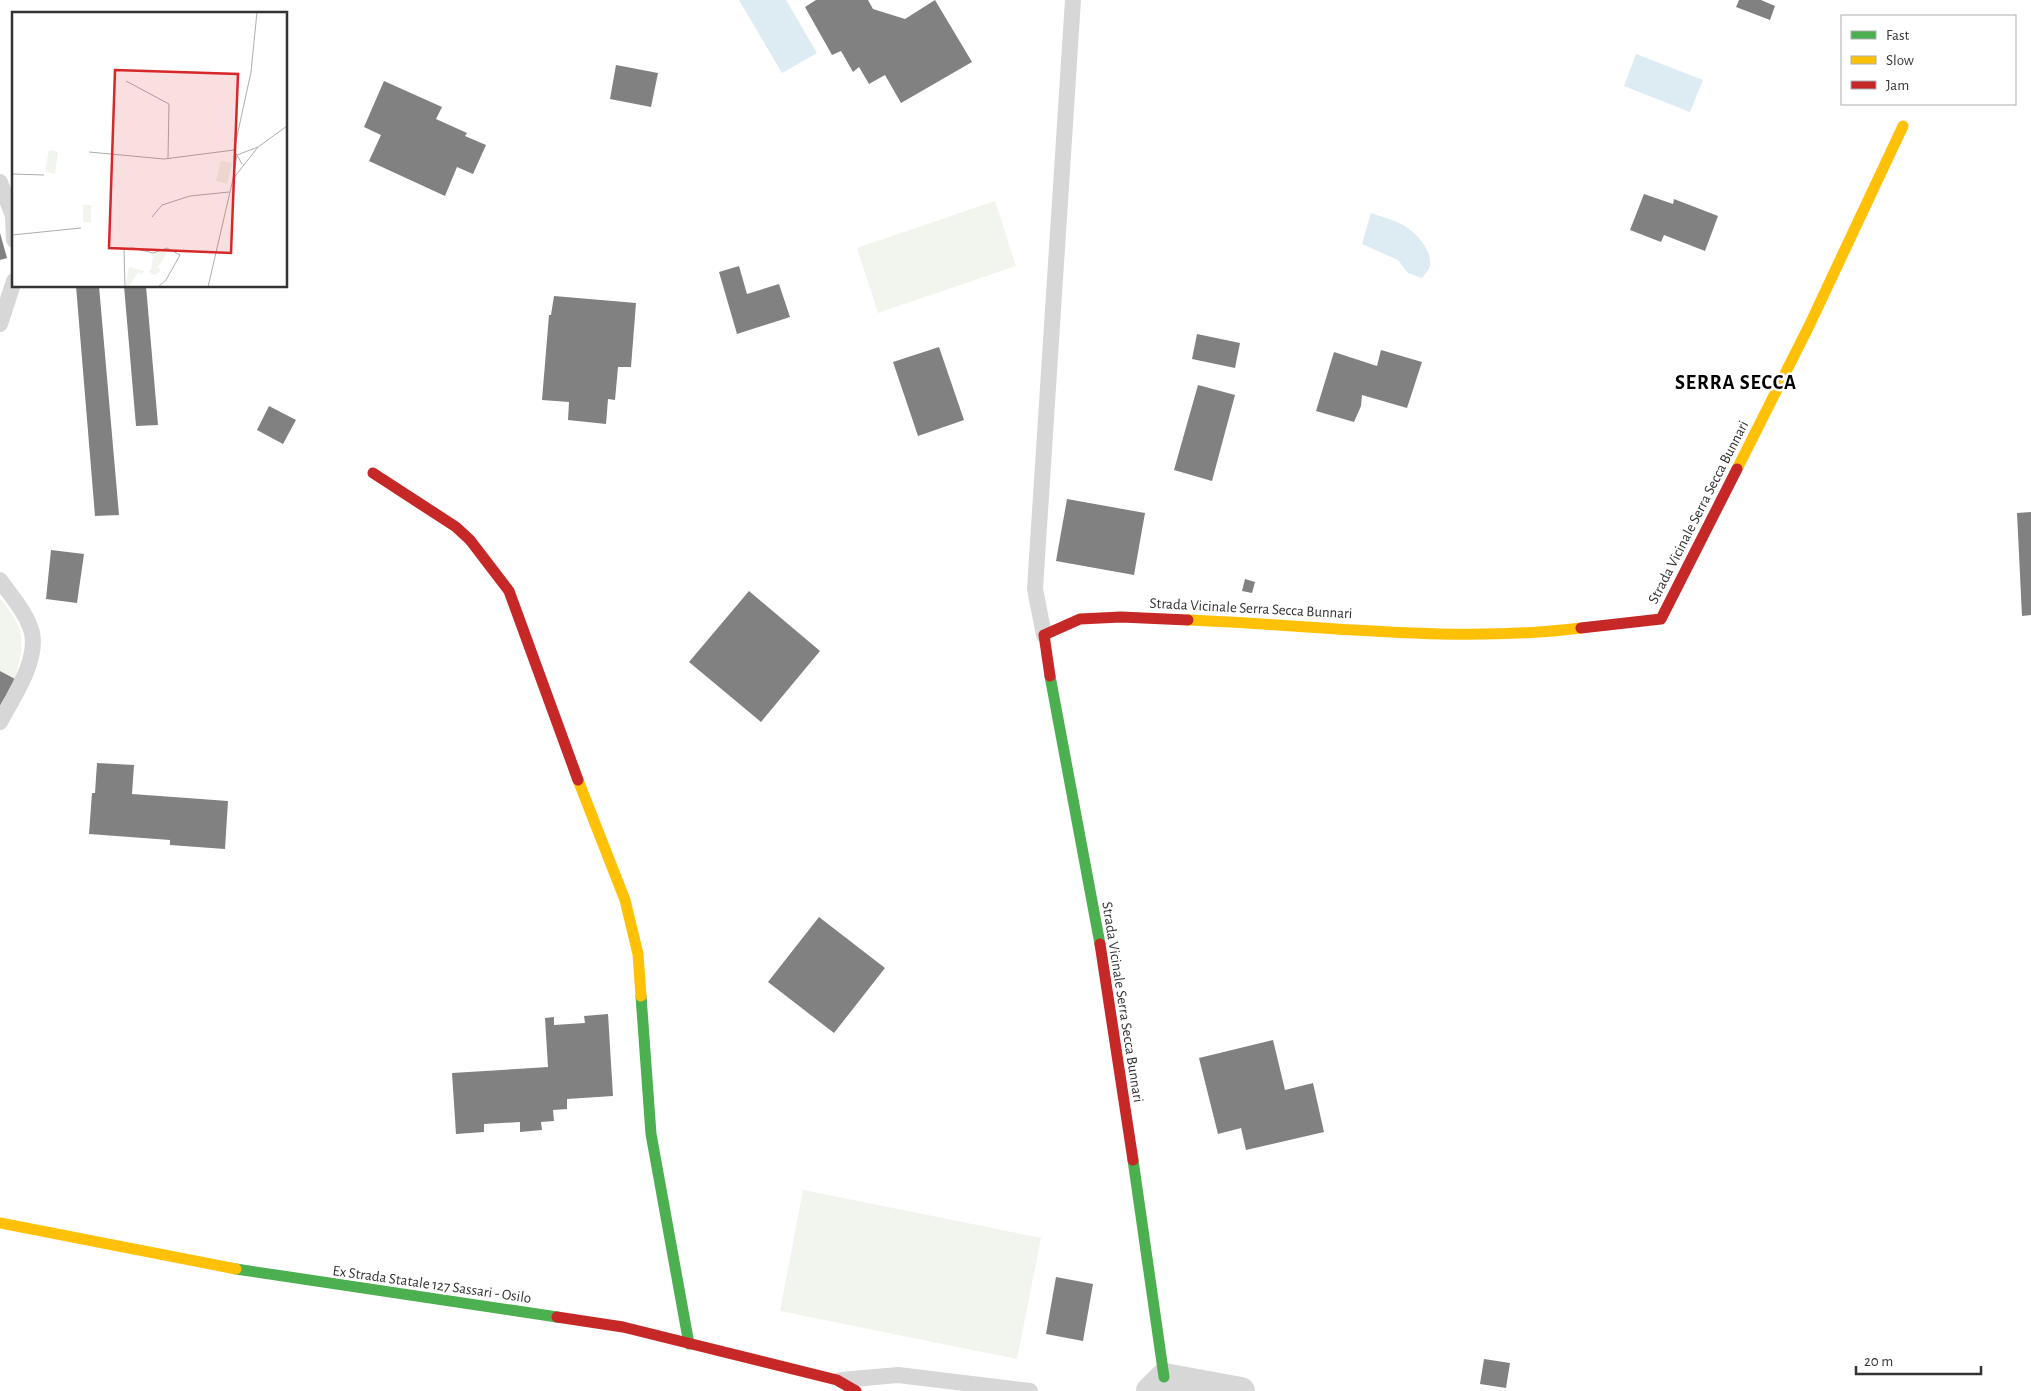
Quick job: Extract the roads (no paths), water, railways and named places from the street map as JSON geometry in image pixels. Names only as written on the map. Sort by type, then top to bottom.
[{"type":"street","name":"Strada Vicinale Serra Secca Bunnari","points":[[1157,1384],[1107,980],[1055,705],[1044,634],[1080,619],[1121,617],[1462,635],[1533,634],[1661,619],[1809,326],[1903,126]]},
{"type":"street","points":[[373,472],[456,527],[470,540],[509,591],[565,747],[625,900],[638,954],[651,1134],[689,1344]]},
{"type":"street","name":"Ex Strada Statale 127 Sassari - Osilo","points":[[0,1222],[262,1274],[623,1327],[837,1380],[856,1391]]},
{"type":"street","points":[[1157,1384],[1241,1391]]},
{"type":"lane","points":[[1044,634],[1035,589],[1073,0]]},
{"type":"lane","points":[[0,182],[12,213]]},
{"type":"lane","points":[[0,324],[12,287]]},
{"type":"lane","points":[[0,580],[23,613],[32,633],[31,662],[0,722]]},
{"type":"lane","points":[[837,1380],[898,1375],[1030,1391]]},
{"type":"district","name":"SERRA SECCA","points":[[1736,382]]}]
